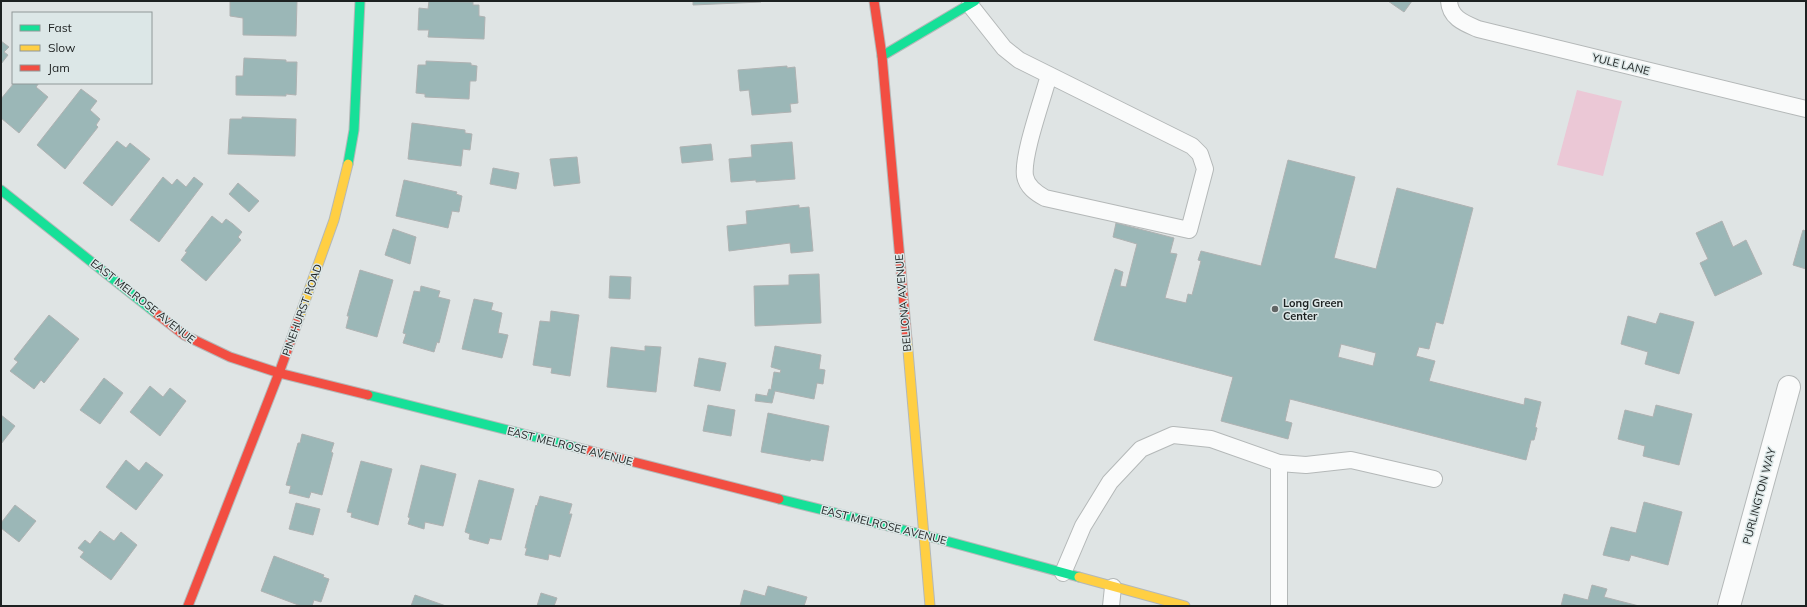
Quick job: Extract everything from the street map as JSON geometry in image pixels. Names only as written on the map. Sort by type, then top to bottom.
[{"type":"street","name":"PINEHURST ROAD","points":[[188,606],[279,372],[334,220],[347,171],[354,130],[360,1]]},
{"type":"street","name":"BELLONA AVENUE","points":[[874,1],[882,56],[930,606]]},
{"type":"street","points":[[882,56],[972,3]]},
{"type":"street","name":"EAST MELROSE AVENUE","points":[[1,190],[184,335],[205,348],[230,358],[279,372],[924,535],[1185,606]]},
{"type":"street","name":"PURLINGTON WAY","points":[[1729,606],[1789,387]]},
{"type":"lane","name":"YULE LANE","points":[[1449,1],[1450,10],[1461,22],[1478,29],[1806,109]]},
{"type":"lane","points":[[972,3],[1004,48],[1019,60],[1050,75],[1192,146],[1200,154],[1205,169],[1188,230],[1045,198],[1032,190],[1025,178],[1025,162],[1050,75]]},
{"type":"lane","points":[[1063,573],[1083,526],[1110,482],[1141,450],[1173,435],[1211,439],[1279,463],[1306,465],[1351,460],[1434,479]]},
{"type":"lane","points":[[1279,463],[1280,606]]},
{"type":"lane","points":[[1111,606],[1113,586]]},
{"type":"shaded area","points":[[1577,90],[1622,101],[1603,176],[1557,165]]},
{"type":"building","points":[[230,1],[297,1],[296,36],[243,35],[243,18],[230,16]]},
{"type":"building","points":[[429,1],[473,2],[473,5],[479,5],[479,16],[485,17],[484,39],[428,37],[429,30],[418,30],[419,8],[428,9]]},
{"type":"building","points":[[693,1],[761,1],[761,2],[693,5]]},
{"type":"building","points":[[1388,1],[1412,1],[1404,12]]},
{"type":"building","points":[[1,41],[9,47],[4,52],[8,55],[1,64]]},
{"type":"building","points":[[244,58],[297,62],[296,95],[236,95],[236,76],[243,76]]},
{"type":"building","points":[[426,61],[471,63],[471,65],[477,66],[476,81],[470,81],[469,99],[425,97],[425,94],[416,93],[418,65],[426,65]]},
{"type":"building","points":[[787,66],[787,68],[795,67],[798,103],[790,104],[791,112],[752,115],[749,90],[740,91],[738,70]]},
{"type":"building","points":[[13,84],[38,84],[36,87],[48,97],[19,133],[1,118],[1,99]]},
{"type":"building","points":[[81,89],[97,101],[90,110],[100,119],[96,125],[98,127],[65,169],[37,145]]},
{"type":"building","points":[[242,117],[296,119],[295,156],[228,154],[230,119],[242,119]]},
{"type":"building","points":[[412,123],[465,130],[465,133],[472,134],[470,150],[463,149],[461,166],[408,159]]},
{"type":"building","points":[[117,141],[126,148],[130,143],[150,159],[112,206],[83,183]]},
{"type":"building","points":[[792,142],[795,179],[731,182],[729,159],[752,157],[751,145]]},
{"type":"building","points":[[711,144],[713,160],[682,163],[680,147]]},
{"type":"building","points":[[577,157],[580,183],[554,186],[550,159]]},
{"type":"building","name":"Long Green Center","points":[[1288,160],[1355,177],[1334,258],[1376,269],[1397,188],[1473,208],[1443,324],[1436,322],[1429,349],[1419,347],[1416,356],[1435,361],[1429,381],[1524,405],[1525,398],[1541,402],[1535,427],[1537,428],[1534,440],[1531,440],[1526,460],[1290,399],[1285,421],[1292,423],[1288,439],[1221,421],[1233,377],[1094,340],[1115,269],[1123,272],[1120,286],[1126,287],[1137,244],[1113,237],[1116,223],[1174,238],[1170,253],[1177,254],[1165,298],[1186,303],[1188,294],[1192,295],[1201,261],[1198,260],[1201,251],[1261,266]],"holes":[[[1341,344],[1376,353],[1373,366],[1338,357]]]},
{"type":"building","points":[[493,168],[519,173],[516,189],[490,184]]},
{"type":"building","points":[[163,177],[172,185],[177,179],[186,187],[194,177],[203,184],[159,242],[130,220]]},
{"type":"building","points":[[404,180],[457,192],[456,194],[462,196],[459,212],[452,211],[448,228],[396,216]]},
{"type":"building","points":[[238,183],[259,201],[249,212],[229,194]]},
{"type":"building","points":[[799,205],[799,208],[809,207],[813,251],[791,253],[790,243],[729,251],[727,226],[747,224],[746,211]]},
{"type":"building","points":[[212,216],[222,224],[226,219],[242,232],[238,237],[241,240],[206,281],[181,260],[187,252],[185,251]]},
{"type":"building","points":[[1722,221],[1733,247],[1746,240],[1762,274],[1715,296],[1700,263],[1708,259],[1696,233]]},
{"type":"building","points":[[393,229],[416,237],[410,264],[385,255]]},
{"type":"building","points":[[1803,230],[1806,231],[1806,269],[1793,265]]},
{"type":"building","points":[[360,270],[393,280],[377,337],[346,328],[349,316],[347,316]]},
{"type":"building","points":[[819,274],[821,323],[755,326],[754,286],[789,285],[789,275]]},
{"type":"building","points":[[610,276],[631,277],[630,299],[609,298]]},
{"type":"building","points":[[421,286],[440,291],[438,297],[450,300],[439,343],[437,342],[434,352],[403,343],[406,334],[403,333],[414,291],[420,292]]},
{"type":"building","points":[[474,299],[493,303],[491,310],[502,313],[498,333],[508,335],[502,358],[462,349]]},
{"type":"building","points":[[551,311],[579,315],[570,376],[551,373],[552,368],[533,365],[540,321],[550,322]]},
{"type":"building","points":[[1660,313],[1694,322],[1679,374],[1645,364],[1648,352],[1621,344],[1628,316],[1656,324]]},
{"type":"building","points":[[49,315],[79,339],[44,383],[41,380],[34,389],[10,371],[18,362],[14,359]]},
{"type":"building","points":[[645,346],[661,347],[656,392],[607,387],[611,347],[645,351]]},
{"type":"building","points":[[775,346],[821,355],[819,369],[825,370],[823,384],[817,383],[814,399],[775,391],[772,403],[755,401],[756,394],[767,396],[769,389],[771,390],[774,372],[780,373],[781,370],[771,367]]},
{"type":"building","points":[[699,358],[726,363],[720,391],[694,386]]},
{"type":"building","points":[[104,378],[123,393],[100,424],[80,410]]},
{"type":"building","points":[[150,386],[163,397],[170,388],[186,401],[160,436],[130,412]]},
{"type":"building","points":[[708,405],[735,410],[731,436],[703,431]]},
{"type":"building","points":[[1656,405],[1692,414],[1679,465],[1643,456],[1645,446],[1618,439],[1625,410],[1653,417]]},
{"type":"building","points":[[768,413],[829,426],[823,461],[811,459],[810,461],[761,452]]},
{"type":"building","points":[[1,415],[15,426],[1,444]]},
{"type":"building","points":[[302,434],[334,443],[331,452],[333,453],[322,495],[311,492],[309,498],[289,493],[291,486],[286,485]]},
{"type":"building","points":[[126,460],[139,471],[146,462],[163,475],[136,510],[106,487]]},
{"type":"building","points":[[361,461],[392,469],[378,525],[351,517],[352,513],[347,512]]},
{"type":"building","points":[[421,465],[456,474],[443,526],[425,522],[424,529],[408,524],[410,518],[408,517]]},
{"type":"building","points":[[479,480],[514,489],[501,540],[490,538],[488,544],[469,539],[470,534],[465,532]]},
{"type":"building","points":[[540,496],[572,504],[569,514],[572,514],[560,557],[549,554],[548,560],[525,555],[527,548],[525,548],[536,505],[537,506]]},
{"type":"building","points":[[1644,502],[1682,512],[1668,565],[1631,555],[1629,561],[1603,555],[1611,527],[1636,533]]},
{"type":"building","points":[[296,503],[320,509],[313,535],[289,529]]},
{"type":"building","points":[[15,505],[36,521],[19,542],[1,528],[1,523]]},
{"type":"building","points":[[100,531],[114,541],[121,532],[137,545],[111,580],[80,557],[84,552],[78,548],[85,540],[90,544]]},
{"type":"building","points":[[274,556],[324,575],[323,577],[329,579],[321,602],[314,600],[312,606],[301,606],[261,591]]},
{"type":"building","points":[[1592,585],[1607,589],[1604,597],[1639,606],[1561,606],[1564,594],[1588,600]]},
{"type":"building","points":[[768,586],[807,597],[804,606],[740,606],[744,590],[765,596]]},
{"type":"building","points":[[541,593],[557,598],[554,606],[537,606]]},
{"type":"building","points":[[415,595],[446,606],[411,606]]},
{"type":"traffic: fast","points":[[348,164],[354,130],[360,1]]},
{"type":"traffic: fast","points":[[882,56],[975,1]]},
{"type":"traffic: fast","points":[[1,190],[157,314]]},
{"type":"traffic: fast","points":[[368,395],[579,448]]},
{"type":"traffic: fast","points":[[779,499],[924,535],[1079,577]]},
{"type":"traffic: slow","points":[[299,318],[334,220],[348,164]]},
{"type":"traffic: slow","points":[[907,339],[930,606]]},
{"type":"traffic: slow","points":[[1079,577],[1185,606]]},
{"type":"traffic: jam","points":[[874,1],[882,56],[907,339]]},
{"type":"traffic: jam","points":[[157,314],[184,335],[230,357],[279,373],[368,395]]},
{"type":"traffic: jam","points":[[188,606],[299,318]]},
{"type":"traffic: jam","points":[[579,448],[779,499]]},
{"type":"place","name":"Long Green Center","points":[[1275,309]]}]
